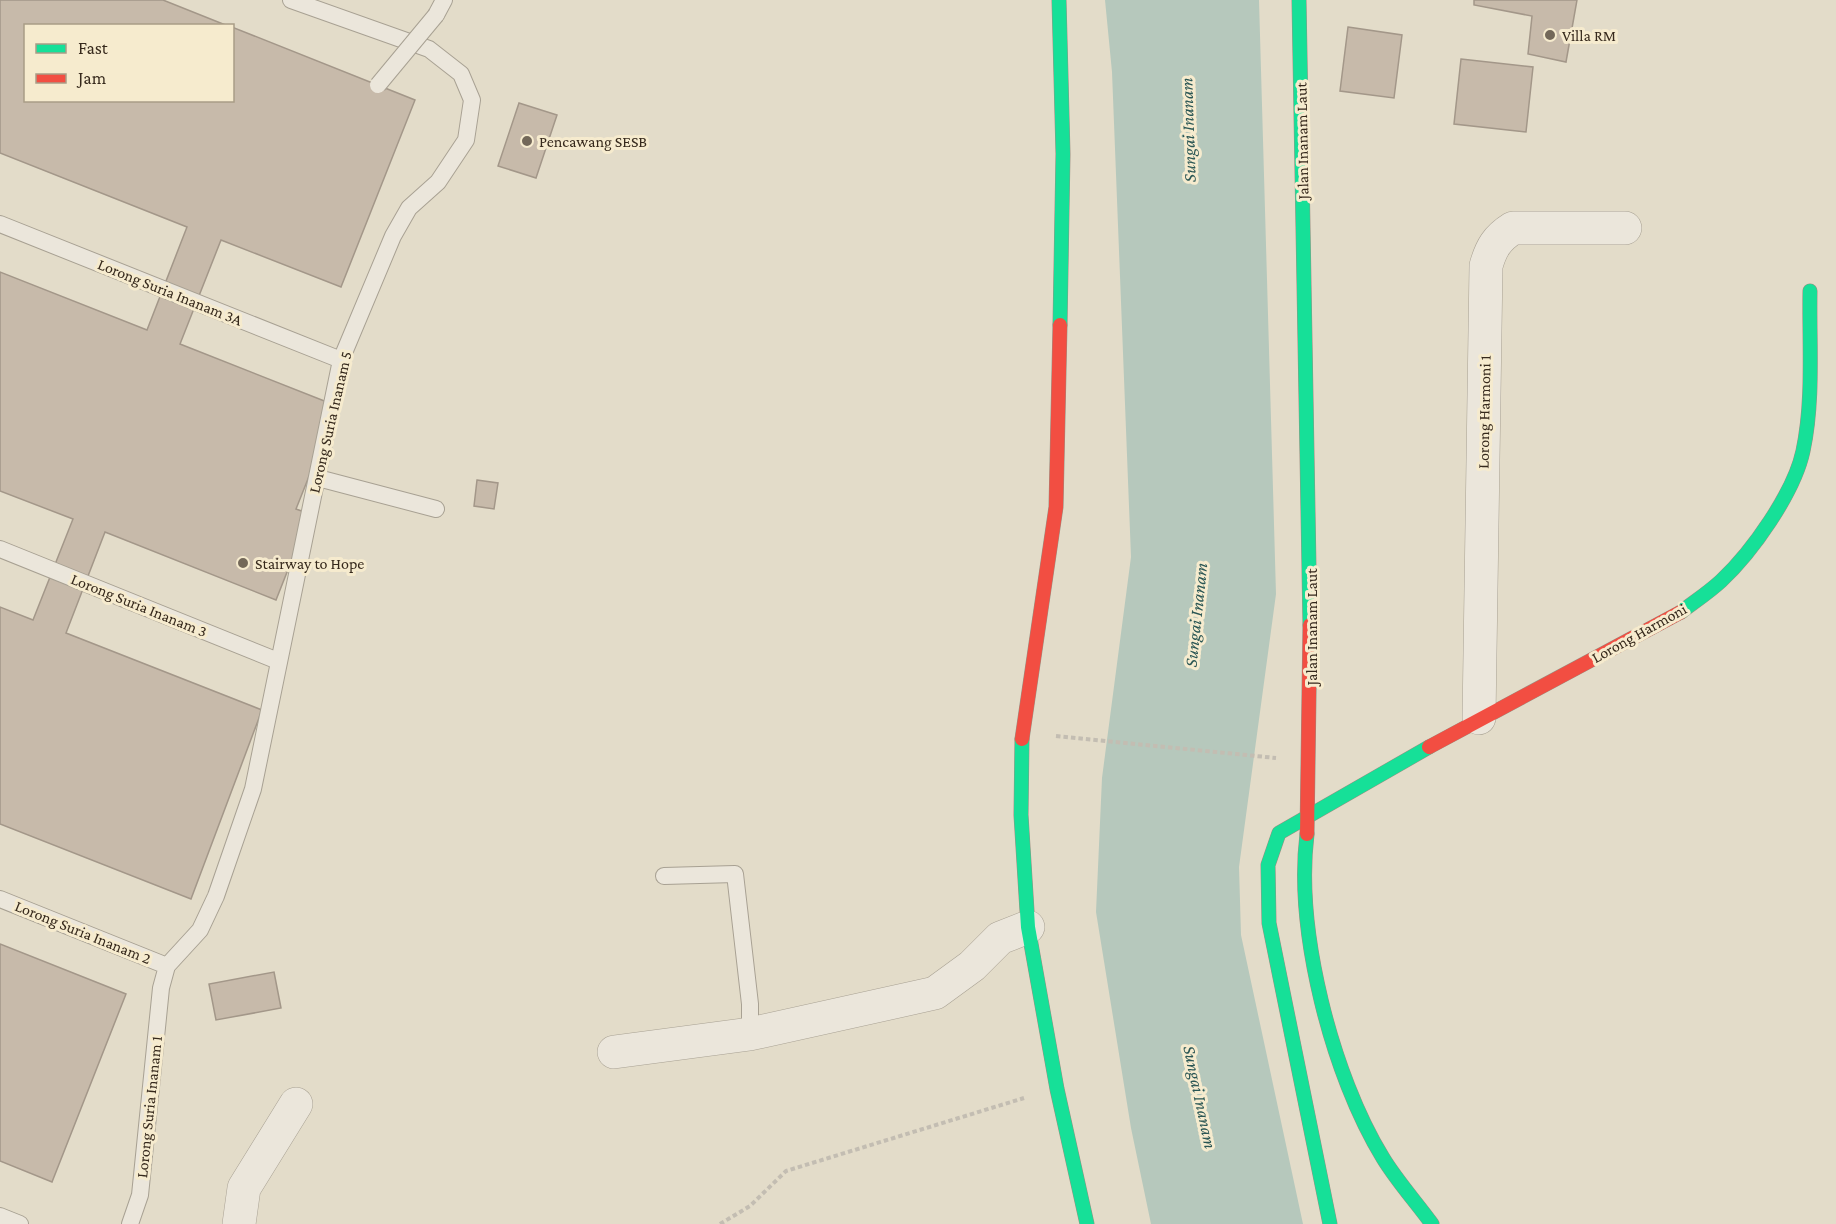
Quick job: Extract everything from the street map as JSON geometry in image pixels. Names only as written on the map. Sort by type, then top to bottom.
[{"type":"street","points":[[1059,0],[1064,154],[1056,507],[1022,741],[1021,815],[1028,927],[1057,1089],[1087,1224]]},
{"type":"street","name":"Jalan Inanam Laut","points":[[1299,0],[1311,547],[1309,816],[1303,867],[1311,949],[1331,1033],[1351,1092],[1383,1158],[1432,1224]]},
{"type":"street","name":"Lorong Harmoni 1","points":[[1479,718],[1486,266],[1491,250],[1499,237],[1513,228],[1625,228]]},
{"type":"street","name":"Lorong Harmoni","points":[[1330,1224],[1269,923],[1268,864],[1279,833],[1479,718],[1679,614],[1720,581],[1747,551],[1785,496],[1803,453],[1808,407],[1810,291]]},
{"type":"street","points":[[614,1052],[750,1034],[935,993],[972,966],[1000,938],[1028,927]]},
{"type":"street","points":[[238,1224],[244,1188],[296,1104]]},
{"type":"lane","name":"Lorong Suria Inanam 5","points":[[167,966],[200,930],[216,896],[253,789],[341,360],[393,236],[409,208],[438,182],[466,141],[472,100],[461,74],[429,49],[291,0]]},
{"type":"lane","points":[[378,85],[436,15],[444,0]]},
{"type":"lane","name":"Lorong Suria Inanam 3A","points":[[0,224],[341,360]]},
{"type":"lane","points":[[318,478],[436,509]]},
{"type":"lane","name":"Lorong Suria Inanam 3","points":[[0,549],[278,661]]},
{"type":"lane","points":[[664,876],[735,873],[750,1004],[750,1034]]},
{"type":"lane","name":"Lorong Suria Inanam 2","points":[[0,899],[167,966]]},
{"type":"lane","name":"Lorong Suria Inanam 1","points":[[130,1224],[140,1195],[160,988],[167,966]]},
{"type":"lane","points":[[0,1216],[20,1224]]},
{"type":"path","points":[[1095,741],[1286,759]]},
{"type":"path","points":[[720,1224],[750,1206],[786,1171],[1057,1089]]},
{"type":"water","name":"Sungai Inanam","points":[[1105,0],[1259,0],[1276,594],[1239,867],[1241,935],[1303,1224],[1151,1224],[1131,1128],[1096,912],[1102,778],[1131,557],[1112,72]]},
{"type":"building","points":[[0,0],[163,0],[223,24],[24,24],[24,102],[234,102],[234,28],[415,100],[341,287],[221,240],[180,344],[337,406],[296,509],[310,514],[276,600],[105,532],[66,633],[262,710],[191,899],[0,824],[0,607],[33,620],[73,519],[0,491],[0,272],[147,330],[187,227],[0,153]]},
{"type":"building","name":"Villa RM","points":[[1474,0],[1577,0],[1566,62],[1528,54],[1532,16],[1474,5]]},
{"type":"building","points":[[1348,27],[1402,35],[1394,98],[1340,91]]},
{"type":"building","points":[[1461,59],[1533,67],[1526,132],[1454,124]]},
{"type":"building","name":"Pencawang SESB","points":[[519,103],[557,115],[536,178],[498,166]]},
{"type":"building","points":[[477,480],[498,483],[494,509],[474,506]]},
{"type":"building","points":[[0,944],[126,994],[52,1182],[0,1161]]},
{"type":"building","points":[[274,972],[281,1008],[216,1020],[209,984]]},
{"type":"traffic: fast","points":[[1059,0],[1063,154],[1060,325]]},
{"type":"traffic: fast","points":[[1299,0],[1310,625]]},
{"type":"traffic: fast","points":[[1681,612],[1721,581],[1746,554],[1770,521],[1791,485],[1803,451],[1809,412],[1810,291]]},
{"type":"traffic: fast","points":[[1022,739],[1021,815],[1028,927],[1057,1089],[1087,1224]]},
{"type":"traffic: fast","points":[[1330,1224],[1269,923],[1268,865],[1279,833],[1429,747]]},
{"type":"traffic: fast","points":[[1307,834],[1305,872],[1312,957],[1333,1045],[1348,1086],[1383,1158],[1432,1224]]},
{"type":"traffic: jam","points":[[1022,739],[1056,507],[1060,325]]},
{"type":"traffic: jam","points":[[1429,747],[1681,612]]},
{"type":"traffic: jam","points":[[1307,834],[1310,625]]},
{"type":"place","name":"Villa RM","points":[[1550,35]]},
{"type":"place","name":"Pencawang SESB","points":[[527,141]]},
{"type":"place","name":"Stairway to Hope","points":[[243,563]]}]
